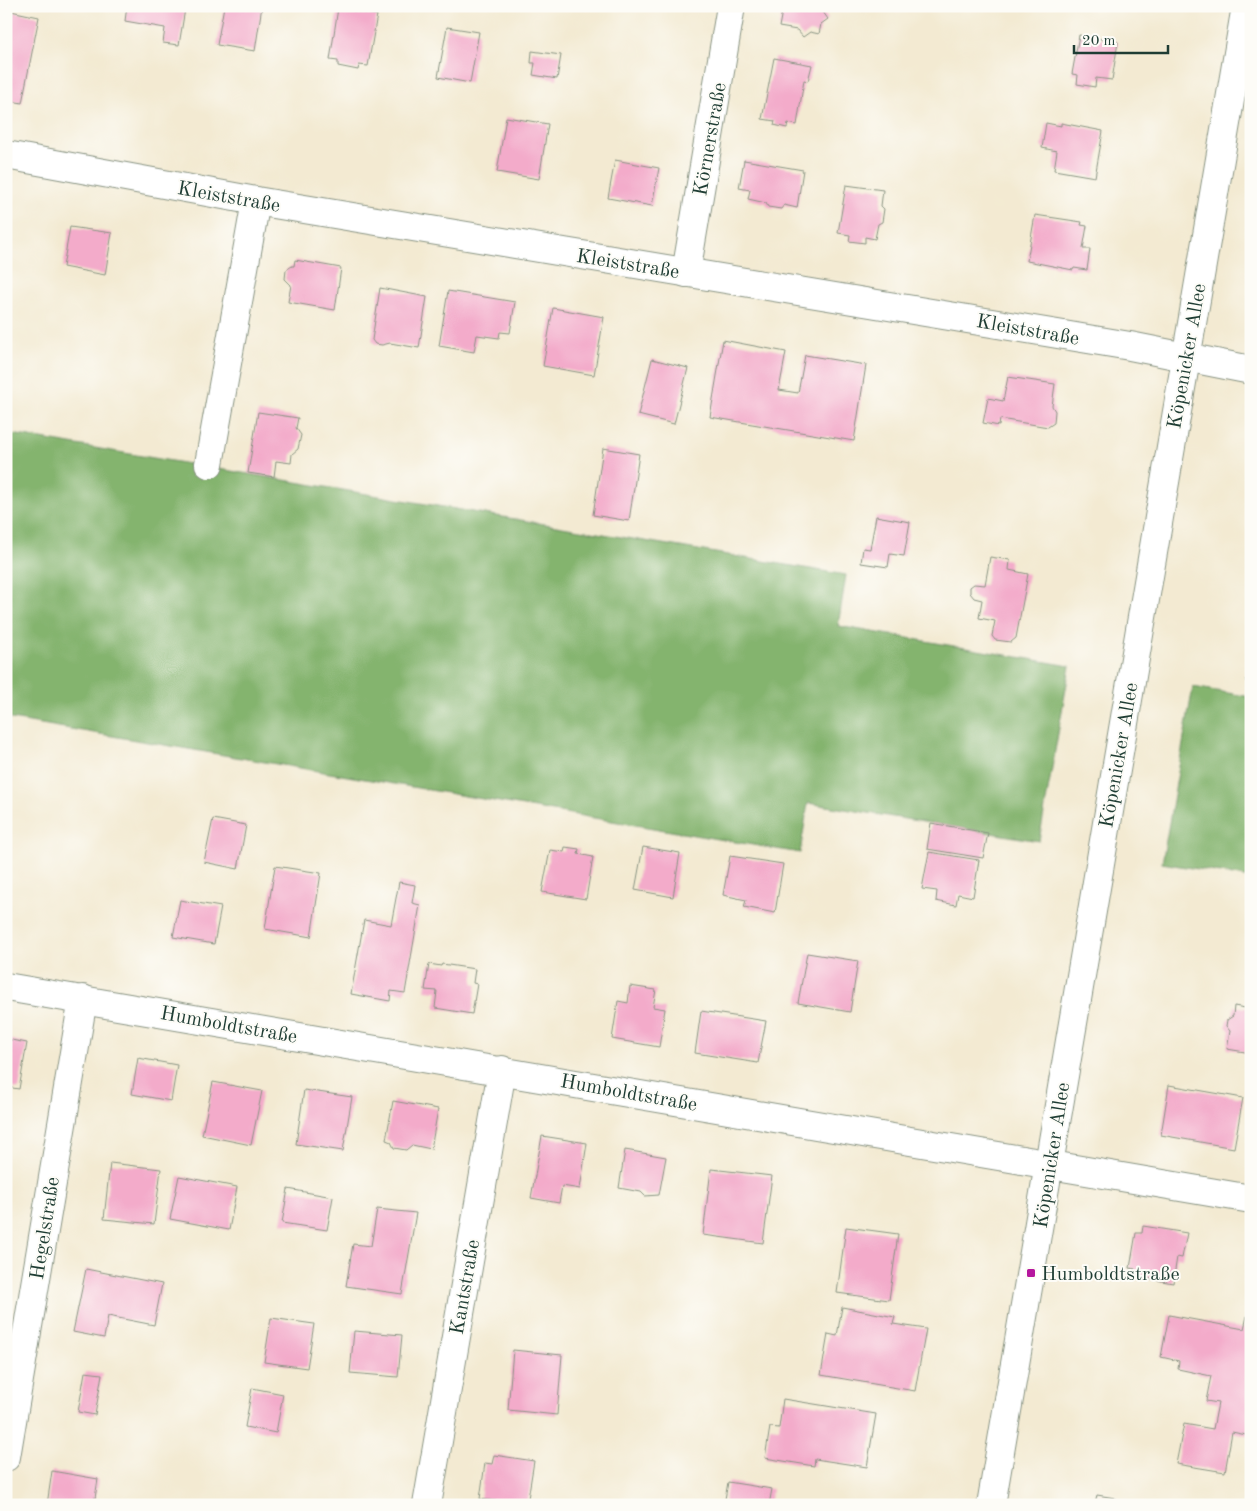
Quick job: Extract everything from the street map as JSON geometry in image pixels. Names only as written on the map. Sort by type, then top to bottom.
[{"type":"street","name":"Körnerstraße","points":[[686,272],[731,6]]},
{"type":"street","name":"Köpenicker Allee","points":[[991,1505],[1246,6]]},
{"type":"street","name":"Kleiststraße","points":[[6,155],[256,201],[1130,346],[1251,370]]},
{"type":"street","points":[[209,464],[256,201]]},
{"type":"street","name":"Humboldtstraße","points":[[6,987],[1251,1199]]},
{"type":"street","name":"Hegelstraße","points":[[6,1457],[83,999]]},
{"type":"street","name":"Kantstraße","points":[[427,1505],[502,1070]]},
{"type":"green space","points":[[6,433],[846,575],[838,626],[1070,666],[1039,841],[808,803],[800,853],[6,718]]},
{"type":"green space","points":[[1193,687],[1251,697],[1251,878],[1162,863]]},
{"type":"building","points":[[127,6],[171,6],[185,9],[179,45],[163,43],[165,28],[125,21]]},
{"type":"building","points":[[224,6],[262,6],[255,51],[217,45]]},
{"type":"building","points":[[783,6],[824,6],[823,12],[828,19],[821,24],[819,34],[810,32],[803,37],[797,30],[779,27]]},
{"type":"building","points":[[338,8],[377,15],[368,66],[359,65],[358,70],[338,66],[338,61],[330,60]]},
{"type":"building","points":[[6,10],[39,17],[22,103],[6,100]]},
{"type":"building","points":[[447,27],[479,32],[470,83],[438,77]]},
{"type":"building","points":[[1079,35],[1118,42],[1112,80],[1096,78],[1095,87],[1077,84],[1078,75],[1072,74]]},
{"type":"building","points":[[532,51],[561,55],[557,79],[533,75],[535,63],[531,63]]},
{"type":"building","points":[[774,58],[812,65],[808,81],[804,80],[797,125],[788,123],[787,128],[774,125],[775,121],[762,119]]},
{"type":"building","points":[[506,117],[548,124],[539,179],[497,172]]},
{"type":"building","points":[[1046,123],[1061,126],[1061,123],[1103,131],[1095,177],[1054,170],[1057,151],[1042,148]]},
{"type":"building","points":[[615,160],[659,168],[652,206],[608,198]]},
{"type":"building","points":[[744,160],[803,170],[797,208],[784,205],[781,209],[768,207],[766,203],[748,199],[750,190],[739,188]]},
{"type":"building","points":[[846,185],[883,190],[881,206],[884,209],[882,222],[878,224],[875,239],[865,237],[865,243],[849,241],[850,235],[838,233]]},
{"type":"building","points":[[1035,215],[1082,222],[1081,225],[1087,226],[1083,249],[1090,249],[1087,270],[1074,268],[1073,270],[1027,261]]},
{"type":"building","points":[[70,227],[112,233],[105,275],[63,267]]},
{"type":"building","points":[[295,260],[341,268],[335,310],[288,302],[291,285],[285,279],[286,270],[294,266]]},
{"type":"building","points":[[380,288],[427,297],[419,348],[390,343],[375,344],[372,340]]},
{"type":"building","points":[[448,291],[515,302],[510,333],[500,332],[499,338],[477,335],[474,352],[439,346]]},
{"type":"building","points":[[553,308],[604,317],[594,375],[543,366]]},
{"type":"building","points":[[723,340],[786,352],[779,390],[798,393],[805,355],[866,365],[854,441],[710,417]]},
{"type":"building","points":[[652,359],[688,368],[674,424],[638,415]]},
{"type":"building","points":[[1008,377],[1055,384],[1052,406],[1055,411],[1054,423],[1048,427],[1000,419],[999,426],[983,423],[988,398],[1003,401]]},
{"type":"building","points":[[258,412],[298,418],[296,428],[301,435],[298,449],[292,454],[291,463],[276,461],[274,477],[248,473]]},
{"type":"building","points":[[603,448],[639,454],[629,521],[593,515]]},
{"type":"building","points":[[876,516],[910,522],[904,556],[890,554],[888,567],[861,563],[863,548],[870,549]]},
{"type":"building","points":[[990,557],[1010,560],[1009,570],[1028,574],[1016,638],[1011,642],[995,640],[992,636],[995,621],[979,618],[982,600],[974,598],[970,593],[970,587],[974,584],[985,585]]},
{"type":"building","points":[[1251,659],[1251,682],[1246,681]]},
{"type":"building","points":[[213,819],[246,825],[238,869],[204,862]]},
{"type":"building","points":[[931,823],[988,833],[983,858],[927,849]]},
{"type":"building","points":[[565,847],[579,849],[578,854],[593,857],[586,899],[542,892],[550,850],[564,852]]},
{"type":"building","points":[[643,847],[680,853],[673,897],[635,890]]},
{"type":"building","points":[[929,852],[979,860],[973,897],[958,894],[956,905],[936,901],[937,891],[922,889]]},
{"type":"building","points":[[730,856],[783,864],[775,913],[744,907],[746,900],[723,895]]},
{"type":"building","points":[[275,866],[321,873],[311,937],[265,929]]},
{"type":"building","points":[[399,882],[415,885],[412,903],[420,905],[405,993],[391,991],[390,1001],[351,994],[364,920],[391,925]]},
{"type":"building","points":[[180,900],[221,907],[214,944],[173,937]]},
{"type":"building","points":[[807,953],[858,961],[850,1012],[798,1003]]},
{"type":"building","points":[[429,964],[475,969],[473,983],[477,984],[472,1014],[435,1008],[437,991],[425,990]]},
{"type":"building","points":[[630,986],[656,990],[653,1007],[665,1009],[659,1047],[612,1039],[618,1001],[628,1003]]},
{"type":"building","points":[[1234,1006],[1251,1009],[1251,1053],[1227,1049],[1230,1031],[1226,1026],[1227,1020],[1233,1016]]},
{"type":"building","points":[[701,1011],[766,1021],[758,1063],[695,1053]]},
{"type":"building","points":[[6,1039],[27,1043],[19,1089],[6,1087]]},
{"type":"building","points":[[138,1058],[177,1065],[171,1101],[132,1094]]},
{"type":"building","points":[[213,1082],[262,1091],[251,1145],[202,1135]]},
{"type":"building","points":[[1169,1085],[1243,1098],[1234,1148],[1161,1135]]},
{"type":"building","points":[[304,1090],[352,1097],[343,1151],[296,1144]]},
{"type":"building","points":[[393,1101],[438,1109],[431,1149],[412,1145],[406,1150],[394,1148],[391,1142],[386,1140]]},
{"type":"building","points":[[542,1136],[587,1143],[580,1189],[562,1186],[559,1203],[531,1198]]},
{"type":"building","points":[[625,1150],[666,1157],[659,1195],[645,1196],[641,1192],[619,1188]]},
{"type":"building","points":[[110,1163],[161,1169],[154,1224],[104,1219]]},
{"type":"building","points":[[711,1169],[772,1176],[763,1243],[703,1235]]},
{"type":"building","points":[[179,1176],[237,1187],[229,1230],[170,1219]]},
{"type":"building","points":[[288,1189],[333,1197],[327,1230],[282,1223]]},
{"type":"building","points":[[377,1209],[416,1213],[402,1294],[346,1286],[353,1244],[371,1246]]},
{"type":"building","points":[[1143,1226],[1187,1233],[1182,1258],[1177,1257],[1173,1283],[1134,1276],[1135,1269],[1130,1268],[1136,1233],[1142,1233]]},
{"type":"building","points":[[846,1227],[898,1234],[889,1300],[837,1293]]},
{"type":"building","points":[[86,1269],[162,1284],[154,1325],[108,1316],[104,1338],[73,1332]]},
{"type":"building","points":[[842,1307],[895,1317],[893,1324],[926,1329],[915,1391],[821,1375],[828,1334],[837,1336]]},
{"type":"building","points":[[1169,1315],[1244,1329],[1247,1316],[1251,1316],[1251,1436],[1232,1432],[1225,1472],[1176,1464],[1184,1424],[1213,1429],[1218,1403],[1206,1401],[1211,1376],[1178,1369],[1179,1361],[1161,1357]]},
{"type":"building","points":[[271,1318],[314,1324],[307,1368],[264,1362]]},
{"type":"building","points":[[354,1331],[402,1335],[398,1377],[350,1373]]},
{"type":"building","points":[[513,1350],[562,1355],[557,1415],[508,1410]]},
{"type":"building","points":[[85,1372],[102,1374],[95,1415],[78,1412]]},
{"type":"building","points":[[252,1388],[283,1394],[276,1433],[245,1427]]},
{"type":"building","points":[[783,1399],[876,1414],[867,1467],[815,1459],[814,1466],[765,1458],[770,1427],[779,1428]]},
{"type":"building","points":[[494,1455],[534,1461],[527,1505],[480,1499],[485,1463],[492,1464]]},
{"type":"building","points":[[52,1471],[98,1479],[94,1505],[47,1505]]},
{"type":"building","points":[[728,1482],[772,1489],[769,1505],[724,1505]]},
{"type":"building","points":[[1097,1495],[1115,1498],[1114,1503],[1119,1505],[1095,1505]]},
{"type":"place","name":"Humboldtstraße","points":[[1031,1273]]}]
